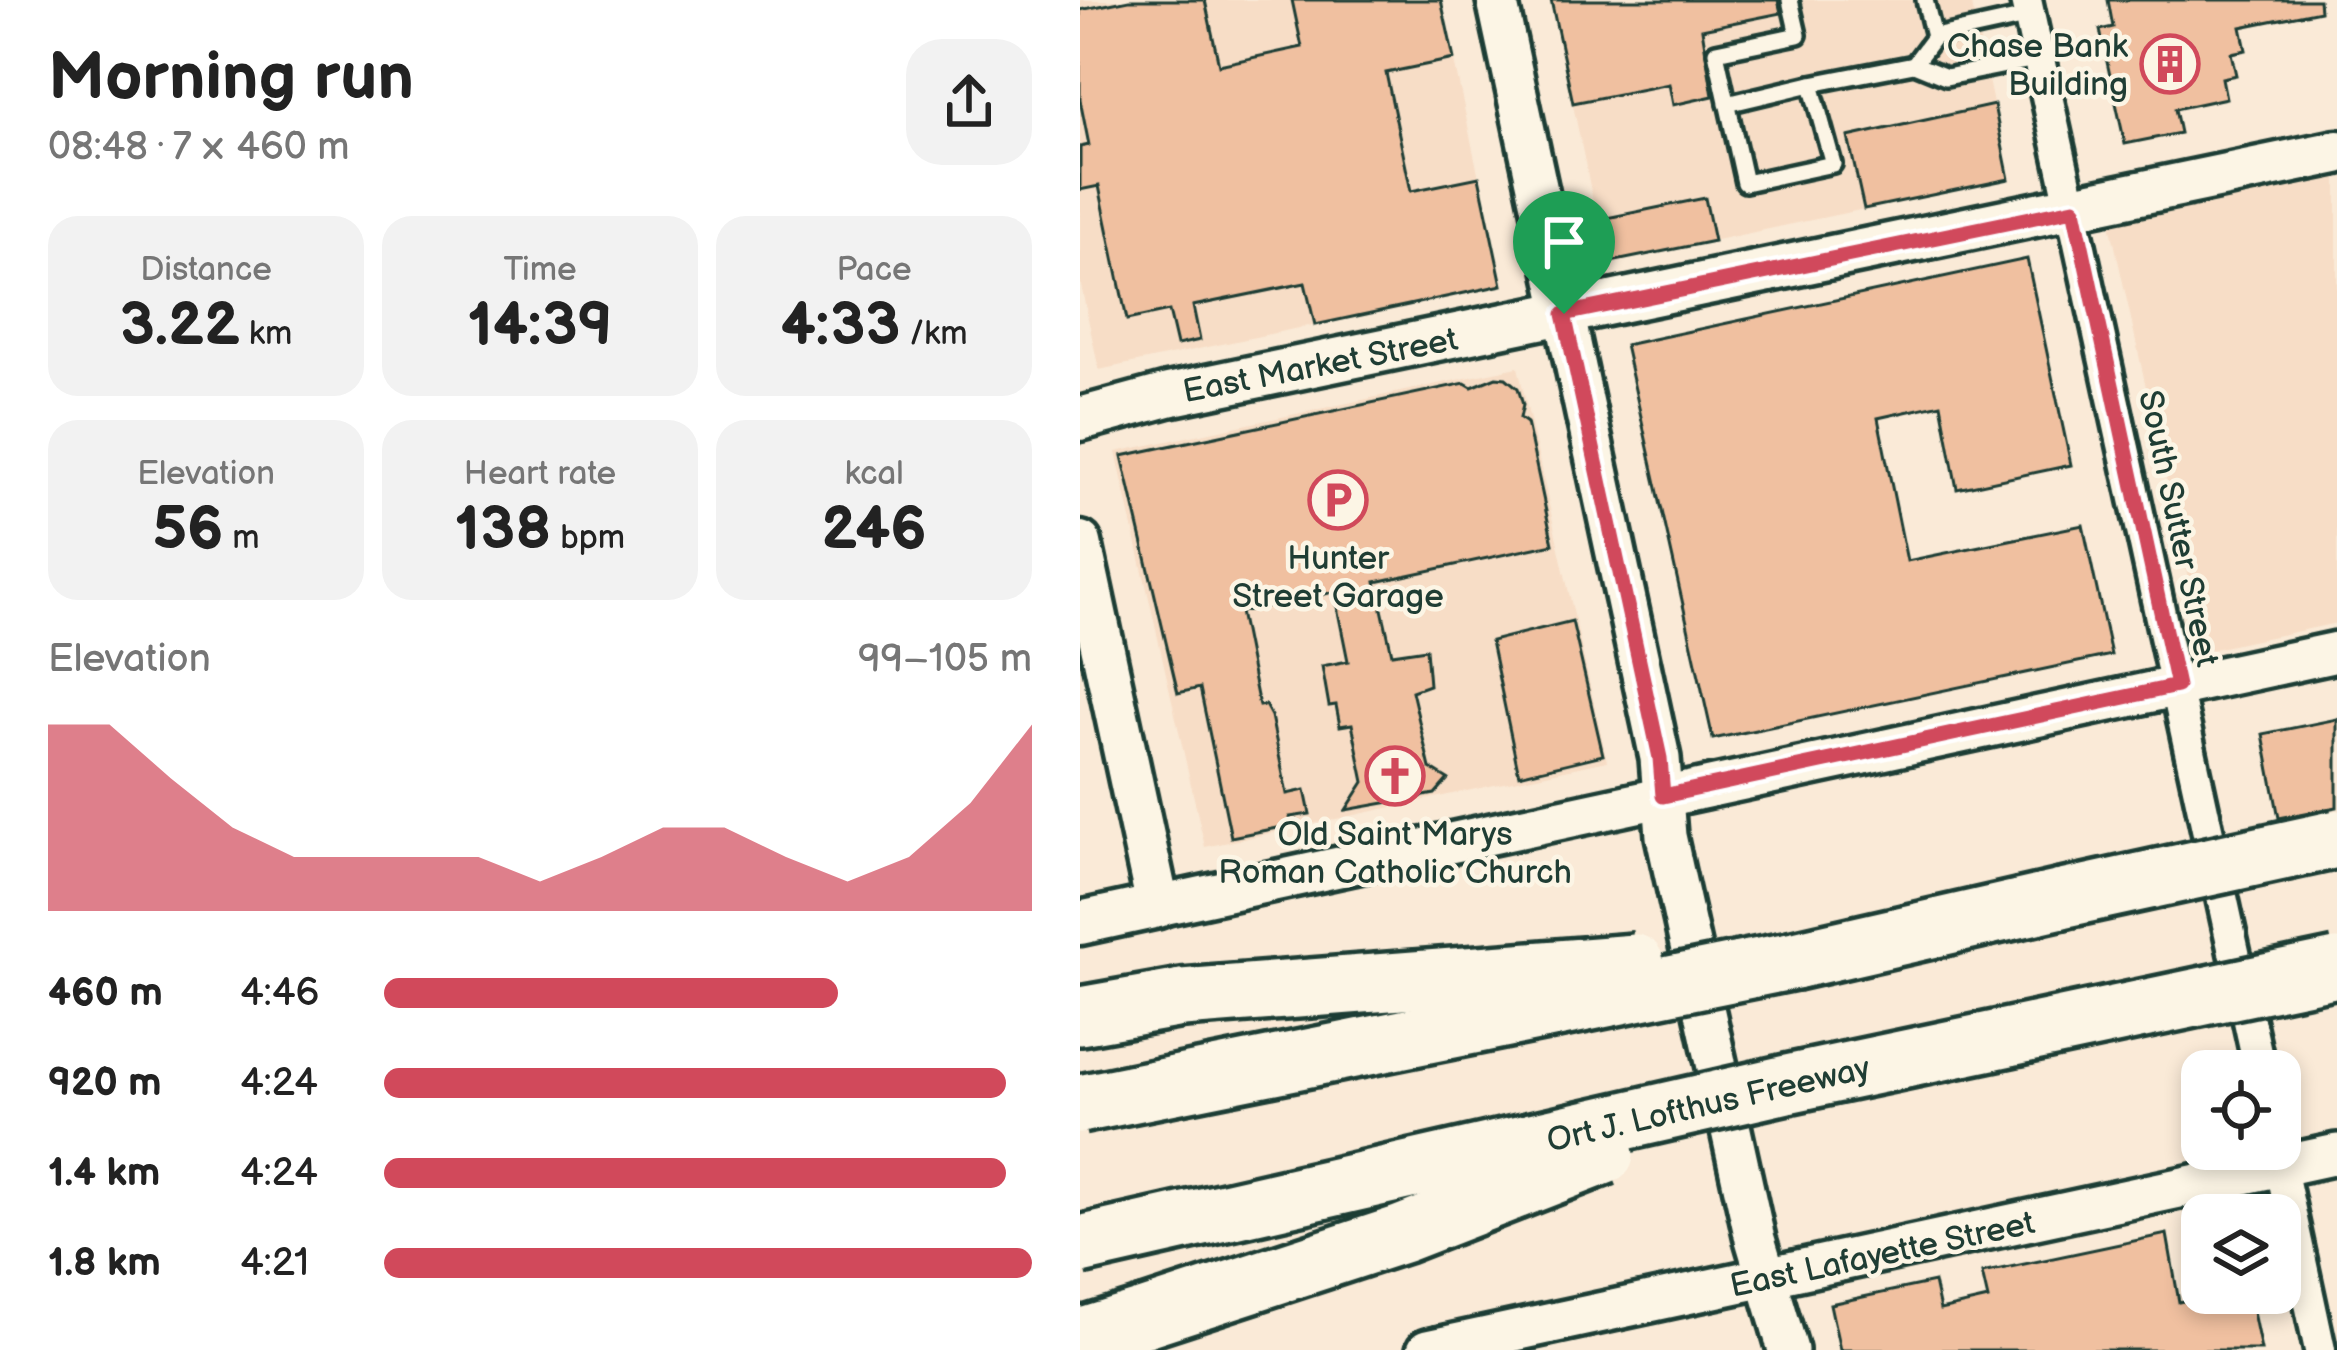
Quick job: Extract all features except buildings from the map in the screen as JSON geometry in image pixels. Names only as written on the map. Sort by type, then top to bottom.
[{"type":"highway","points":[[1080,1103],[1795,960],[2337,839]]},
{"type":"highway","points":[[1080,1016],[1182,998],[1579,965],[1795,960]]},
{"type":"highway","name":"Ort J. Lofthus Freeway","points":[[1080,1245],[1787,1084],[2337,968]]},
{"type":"highway","points":[[1080,1338],[1402,1234],[1787,1084]]},
{"type":"main road","name":"East Market Street","points":[[1080,419],[1168,395],[2337,152]]},
{"type":"main road","points":[[1080,543],[1099,663],[1158,906],[1080,923]]},
{"type":"street","points":[[1497,0],[1660,758],[1666,836],[1755,1239],[1788,1350]]},
{"type":"street","name":"South Sutter Street","points":[[2028,8],[2255,1050]]},
{"type":"street","points":[[1158,906],[2337,652]]},
{"type":"street","name":"East Lafayette Street","points":[[2301,1156],[2337,1154]]},
{"type":"street","name":"East Lafayette Street","points":[[1427,1350],[2227,1170]]},
{"type":"street","points":[[2282,1170],[2320,1350]]},
{"type":"lane","points":[[1790,0],[1798,35],[1716,52],[1745,183],[1833,164],[1811,84]]},
{"type":"lane","points":[[1925,0],[1934,37]]},
{"type":"lane","points":[[1914,64],[1934,37],[2028,8]]},
{"type":"lane","points":[[1727,104],[1914,64],[1946,77],[2041,58]]},
{"type":"shaded area","points":[[1080,0],[1441,0],[1502,285],[1099,370],[1080,281]]},
{"type":"shaded area","points":[[1551,0],[1971,0],[2009,179],[1606,263]]},
{"type":"shaded area","points":[[2337,170],[2337,623],[2204,651],[2109,219]]},
{"type":"shaded area","points":[[1518,367],[1607,761],[1205,847],[1116,452]]},
{"type":"place","name":"Chase Bank Building","points":[[2170,64]]},
{"type":"place","name":"Hunter Street Garage","points":[[1338,500]]},
{"type":"place","name":"Old Saint Marys Roman Catholic Church","points":[[1395,776]]},
{"type":"route","points":[[2074,209],[2177,686],[1663,796],[1660,758],[1564,314],[2074,209]]}]
